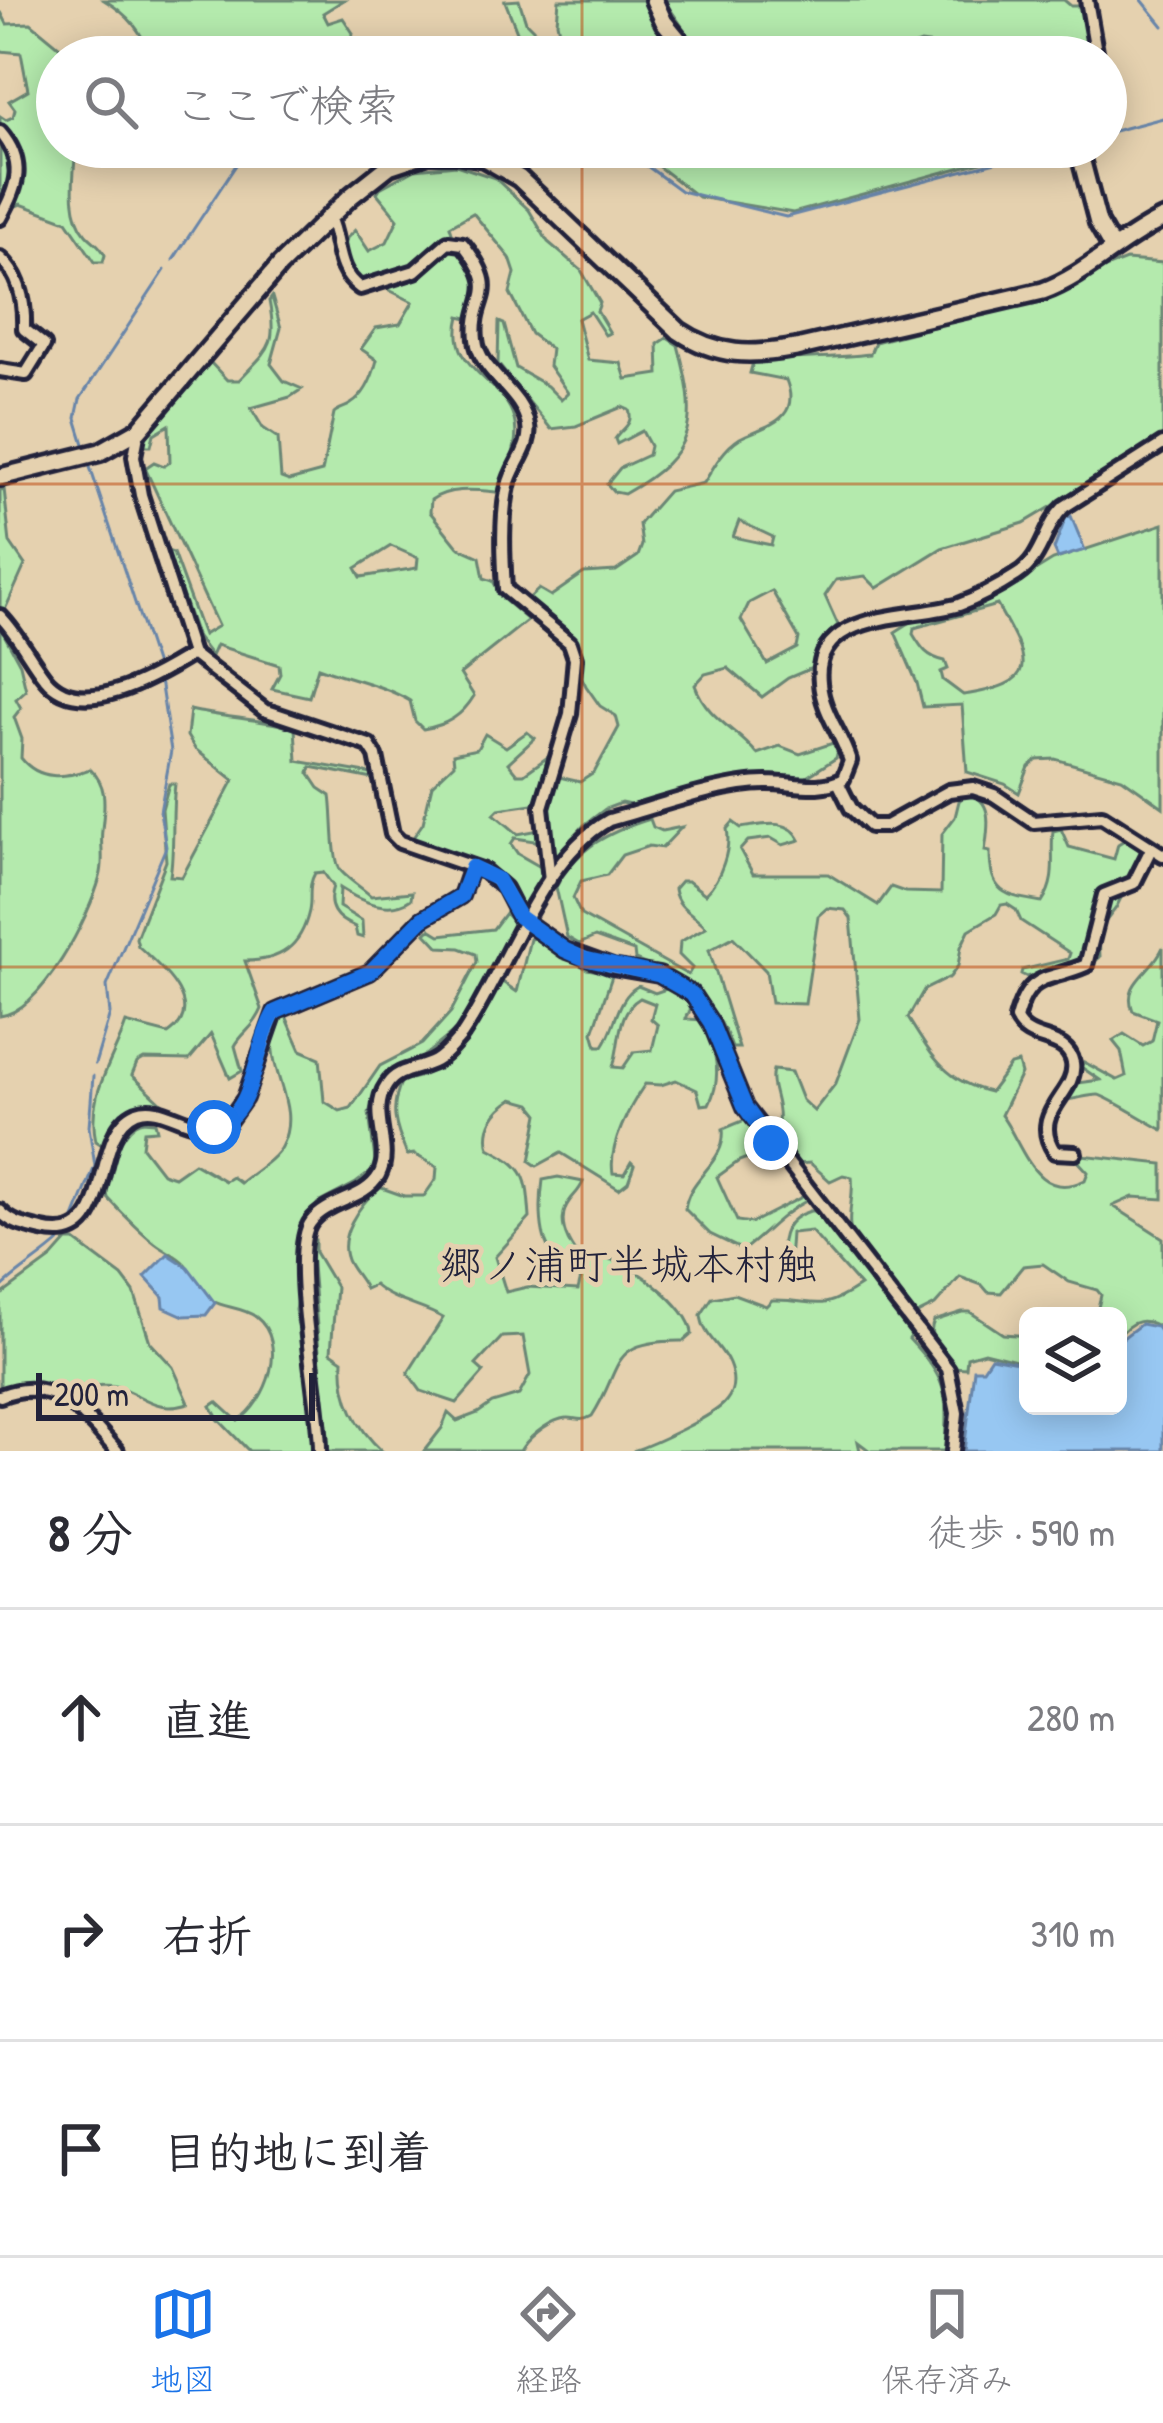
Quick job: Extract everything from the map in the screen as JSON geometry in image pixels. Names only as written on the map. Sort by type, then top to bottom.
[{"type":"street","points":[[654,0],[676,36]]},
{"type":"street","points":[[1087,0],[1093,36]]},
{"type":"street","points":[[0,132],[16,155],[19,177],[0,218]]},
{"type":"street","points":[[0,477],[100,452],[139,430],[238,312],[329,217],[388,168]]},
{"type":"street","points":[[502,168],[520,178],[679,331],[703,345],[743,354],[796,348],[1042,291],[1163,219]]},
{"type":"street","points":[[1084,168],[1098,223],[1113,249]]},
{"type":"street","points":[[329,217],[336,233],[338,262],[360,288],[415,271],[448,242],[464,244],[483,276],[486,293],[476,328],[478,348],[523,410],[529,434],[506,495],[505,589],[569,643],[575,658],[570,714],[542,807],[550,880]]},
{"type":"street","points":[[0,257],[11,268],[27,310],[24,329],[44,345],[26,374],[0,370]]},
{"type":"street","points":[[139,430],[134,456],[141,495],[192,654],[264,710],[369,745],[376,756],[392,834],[412,848],[497,879],[526,922],[585,959],[659,975],[692,994],[705,1010],[745,1107],[948,1369],[957,1413],[953,1451]]},
{"type":"street","points":[[320,1451],[308,1340],[303,1243],[307,1227],[323,1210],[365,1190],[380,1174],[377,1111],[383,1090],[398,1074],[432,1064],[462,1035],[576,843],[609,820],[758,783],[810,786],[838,782],[847,775],[850,761],[819,681],[825,654],[836,637],[867,622],[959,604],[1008,580],[1039,555],[1055,516],[1064,507],[1163,444]]},
{"type":"street","points":[[0,616],[45,679],[61,693],[77,698],[100,696],[192,654]]},
{"type":"street","points":[[838,782],[857,815],[878,827],[949,790],[973,788],[994,795],[1034,822],[1102,816],[1157,852],[1134,883],[1104,895],[1086,964],[1034,982],[1020,1006],[1018,1026],[1033,1037],[1059,1043],[1071,1057],[1073,1074],[1055,1102],[1047,1133],[1055,1152],[1075,1153]]},
{"type":"street","points":[[0,1211],[12,1222],[70,1233],[88,1216],[115,1139],[127,1119],[150,1111],[205,1128],[228,1122],[244,1098],[275,1012],[370,972],[422,919],[461,896],[472,867]]},
{"type":"street","points":[[0,1396],[32,1388],[62,1396],[117,1451]]},
{"type":"green space","points":[[104,0],[344,0],[323,13],[328,23],[343,18],[353,33],[141,36]]},
{"type":"green space","points":[[519,0],[526,22],[540,36],[519,36],[505,1]]},
{"type":"green space","points":[[559,0],[644,0],[664,36],[560,36],[557,22]]},
{"type":"green space","points":[[664,0],[1064,0],[1071,6],[1083,6],[1089,36],[689,36]]},
{"type":"green space","points":[[1,12],[7,24],[31,23],[47,36],[36,36],[36,168],[75,168],[76,215],[103,251],[103,262],[95,262],[67,221],[21,204],[0,212],[0,116],[13,117],[15,109],[9,101],[28,90],[21,53],[0,51]]},
{"type":"green space","points":[[425,168],[465,168],[495,178],[529,210],[548,242],[581,270],[600,303],[597,311],[610,333],[605,335],[590,312],[577,319],[588,360],[621,363],[626,379],[659,374],[658,344],[667,338],[678,345],[688,395],[686,433],[679,449],[648,479],[624,494],[614,492],[607,484],[620,468],[648,455],[650,446],[642,431],[617,444],[615,439],[630,419],[629,410],[622,407],[576,426],[551,429],[498,364],[499,322],[504,324],[516,368],[561,400],[568,393],[549,366],[551,349],[531,334],[510,293],[515,273],[510,258],[473,213],[450,226],[477,279],[471,319],[460,316],[458,341],[466,360],[508,405],[515,426],[513,454],[497,492],[446,493],[431,500],[430,512],[458,547],[480,557],[484,578],[493,581],[503,599],[528,620],[460,674],[474,696],[464,709],[447,722],[423,729],[415,721],[410,701],[377,686],[318,667],[309,697],[272,689],[279,665],[216,645],[211,656],[197,638],[167,551],[173,553],[203,635],[218,626],[145,468],[154,462],[164,466],[170,462],[169,425],[154,434],[151,446],[143,446],[145,435],[209,361],[227,380],[239,380],[258,361],[271,338],[272,297],[281,328],[271,364],[284,381],[302,389],[251,408],[263,428],[278,438],[281,478],[289,481],[322,472],[334,413],[361,396],[377,360],[361,349],[376,328],[400,324],[413,302],[385,288],[381,277],[365,281],[354,276],[343,255],[347,238],[355,230],[369,251],[387,242],[398,219],[377,193]],"holes":[[[391,546],[418,558],[417,568],[361,577],[356,568]]]},
{"type":"green space","points":[[660,168],[959,168],[793,213],[698,197]]},
{"type":"green space","points":[[1126,260],[1163,263],[1163,440],[1024,523],[942,548],[877,588],[865,576],[836,580],[825,596],[838,625],[812,668],[762,697],[728,668],[705,674],[695,685],[715,715],[757,754],[780,746],[800,754],[833,743],[836,758],[805,778],[752,781],[640,807],[621,803],[584,825],[551,857],[547,798],[555,776],[580,782],[594,773],[619,727],[616,716],[600,706],[581,676],[582,653],[574,635],[526,601],[539,589],[551,596],[584,573],[616,571],[638,556],[642,545],[639,524],[668,491],[704,483],[734,442],[785,414],[790,394],[786,380],[750,373],[753,362],[870,354],[875,342],[1052,296]],"holes":[[[739,521],[773,537],[771,545],[733,537]],[[772,591],[799,638],[797,648],[767,664],[741,620],[749,603]]]},
{"type":"green space","points":[[4,489],[10,543],[25,565],[0,621],[0,490]]},
{"type":"green space","points":[[1163,524],[1163,807],[1122,778],[1055,759],[1037,760],[1029,767],[1019,793],[967,772],[962,705],[923,707],[895,632],[914,620],[991,598],[1053,560]],"holes":[[[997,605],[1017,643],[1022,668],[1006,684],[963,695],[943,680],[941,672],[948,669],[945,661],[926,652],[914,628]]]},
{"type":"green space","points":[[0,627],[20,664],[26,690],[16,699],[21,708],[14,717],[22,739],[21,758],[36,771],[53,776],[90,769],[103,790],[104,806],[101,871],[75,936],[32,998],[0,1016]]},
{"type":"green space","points":[[190,710],[295,728],[297,761],[372,774],[373,779],[311,767],[309,773],[331,796],[341,871],[371,896],[412,892],[411,899],[384,906],[340,888],[339,907],[362,921],[363,938],[334,911],[333,886],[323,872],[315,873],[305,923],[294,943],[279,955],[245,961],[262,1009],[235,1046],[242,1071],[230,1078],[211,1034],[189,1060],[144,1059],[132,1075],[164,1105],[144,1104],[121,1112],[105,1147],[96,1141],[94,1109],[126,1023],[168,1034],[184,1012],[177,987],[136,938],[166,861],[162,809],[169,784],[175,784],[170,876],[182,877],[234,780],[195,749],[187,736]]},
{"type":"green space","points":[[527,732],[535,738],[508,763],[517,774],[524,774],[548,757],[537,798],[533,804],[499,809],[494,814],[518,834],[539,830],[541,842],[515,838],[511,844],[518,854],[544,869],[544,880],[525,911],[502,875],[467,858],[415,845],[412,839],[423,823],[432,785],[454,764],[453,754],[477,749],[485,734],[506,747]]},
{"type":"green space","points":[[966,794],[986,808],[985,851],[990,852],[993,876],[1002,890],[1018,897],[1042,902],[1047,893],[1053,831],[1061,829],[1069,847],[1114,859],[1118,844],[1126,839],[1143,853],[1116,908],[1099,930],[1100,957],[1092,964],[1084,961],[1027,977],[1021,974],[1068,959],[1070,953],[1021,921],[1016,910],[1001,905],[996,914],[969,930],[958,966],[950,977],[924,990],[908,1018],[941,1065],[975,1087],[990,1092],[1010,1065],[1018,1063],[1021,1074],[1001,1115],[1042,1178],[1068,1185],[1085,1180],[1088,1172],[1077,1160],[1082,1155],[1163,1164],[1163,1199],[1133,1197],[1113,1206],[1163,1238],[1163,1330],[1139,1322],[1127,1328],[1127,1307],[1098,1307],[1101,1295],[1097,1290],[1069,1282],[1043,1264],[1023,1266],[1001,1293],[988,1292],[960,1277],[935,1305],[917,1314],[908,1310],[866,1258],[850,1227],[852,1177],[830,1181],[810,1163],[798,1164],[768,1126],[778,1122],[773,1070],[791,1072],[802,1100],[814,1111],[836,1083],[860,1019],[851,918],[845,910],[827,908],[818,916],[805,1004],[771,1003],[766,971],[733,937],[709,950],[739,1048],[732,1048],[716,1015],[695,992],[635,960],[634,951],[595,937],[579,944],[567,937],[556,887],[574,861],[621,829],[650,819],[662,831],[682,827],[662,848],[649,846],[622,855],[607,875],[581,881],[573,898],[581,915],[688,975],[692,968],[679,955],[680,942],[706,927],[682,906],[674,889],[681,881],[705,894],[711,888],[724,863],[727,829],[733,822],[741,828],[782,825],[800,840],[783,845],[771,838],[748,841],[740,850],[753,874],[828,874],[878,905],[891,887],[941,893],[942,834],[955,817]]},
{"type":"green space","points":[[505,913],[516,925],[460,1027],[419,1060],[395,1068],[378,1088],[369,1113],[372,1171],[318,1203],[299,1229],[300,1283],[295,1310],[308,1377],[312,1451],[249,1451],[211,1406],[217,1402],[238,1421],[258,1400],[272,1356],[266,1328],[251,1314],[213,1301],[182,1261],[149,1238],[108,1198],[118,1148],[136,1124],[155,1122],[157,1130],[144,1131],[142,1147],[162,1173],[174,1177],[194,1163],[225,1181],[232,1177],[240,1183],[275,1155],[287,1128],[273,1050],[280,1018],[286,1016],[301,1050],[320,1058],[324,1101],[340,1111],[351,1108],[380,1066],[422,1044],[451,1012],[477,962],[476,954],[439,947],[426,933],[430,929],[440,935],[493,929]]},
{"type":"green space","points":[[530,939],[587,969],[613,973],[593,1032],[597,1046],[608,1038],[631,991],[638,986],[655,993],[669,988],[693,1004],[686,1019],[704,1020],[717,1072],[709,1104],[701,1105],[697,1090],[676,1080],[645,1084],[614,1151],[613,1173],[624,1174],[631,1162],[634,1165],[628,1182],[619,1189],[561,1153],[537,1166],[530,1161],[539,1114],[531,1104],[513,1099],[501,1108],[489,1126],[489,1148],[523,1175],[530,1218],[495,1257],[506,1292],[527,1287],[578,1290],[583,1269],[561,1261],[549,1250],[541,1199],[543,1180],[558,1177],[583,1182],[564,1214],[564,1229],[574,1250],[583,1262],[613,1260],[642,1275],[682,1311],[692,1334],[684,1341],[641,1345],[629,1351],[592,1416],[555,1421],[520,1451],[424,1451],[448,1413],[457,1421],[519,1395],[530,1375],[523,1336],[502,1337],[476,1365],[484,1372],[457,1403],[421,1391],[408,1373],[443,1318],[374,1285],[365,1289],[345,1254],[347,1232],[379,1187],[404,1196],[424,1196],[436,1179],[437,1167],[407,1155],[395,1118],[398,1090],[402,1080],[420,1077],[450,1058],[501,981],[517,992]],"holes":[[[640,998],[655,1004],[651,1019],[658,1025],[652,1050],[634,1052],[623,1068],[613,1067],[627,1011]]]},
{"type":"green space","points":[[1163,947],[1163,1130],[1102,1096],[1067,1100],[1068,1091],[1078,1083],[1100,1080],[1081,1067],[1084,1062],[1117,1080],[1126,1076],[1121,1051],[1113,1041],[1124,1034],[1143,1046],[1152,1041],[1157,1020],[1133,1011],[1131,992]]},
{"type":"green space","points":[[747,1119],[768,1150],[739,1161],[717,1177],[737,1221],[751,1223],[806,1195],[808,1200],[743,1250],[710,1234],[685,1209],[693,1188],[719,1151],[723,1129]]},
{"type":"green space","points":[[817,1211],[913,1333],[909,1339],[939,1378],[945,1402],[945,1451],[870,1451],[858,1442],[860,1451],[633,1451],[697,1422],[729,1397],[731,1369],[701,1315],[712,1298],[734,1294],[766,1306],[772,1300],[825,1303],[860,1286],[811,1231],[791,1233],[789,1262],[780,1260],[786,1229]]},
{"type":"green space","points":[[310,1240],[315,1240],[315,1252],[336,1287],[331,1352],[343,1360],[345,1386],[358,1421],[382,1451],[327,1451]]},
{"type":"green space","points":[[67,1241],[75,1241],[122,1276],[134,1292],[150,1342],[173,1367],[189,1403],[159,1405],[111,1385],[70,1390],[27,1383],[0,1389],[0,1296],[52,1258]]},
{"type":"green space","points":[[970,1312],[1003,1334],[1019,1335],[1019,1361],[984,1352],[967,1357],[966,1368],[953,1367],[936,1345],[934,1321]]},
{"type":"water","points":[[1071,516],[1085,550],[1058,558],[1054,549],[1066,517]]},
{"type":"water","points":[[168,1254],[188,1267],[215,1303],[206,1315],[184,1316],[164,1307],[163,1297],[145,1277]]},
{"type":"water","points":[[1141,1324],[1157,1327],[1163,1335],[1163,1451],[964,1451],[974,1369],[983,1369],[991,1357],[1019,1362],[1019,1415],[1127,1415],[1127,1335]]},
{"type":"waterway","points":[[1142,0],[1163,26]]},
{"type":"waterway","points":[[1127,127],[1163,118]]},
{"type":"waterway","points":[[173,260],[234,168]]},
{"type":"waterway","points":[[650,168],[681,191],[786,217],[973,168]]},
{"type":"waterway","points":[[84,444],[76,418],[80,399],[165,270]]},
{"type":"waterway","points":[[90,467],[156,666]]},
{"type":"waterway","points":[[95,1064],[110,1014],[107,986],[166,847],[160,812],[171,751],[160,680]]},
{"type":"waterway","points":[[72,1223],[95,1166],[89,1127],[93,1076]]},
{"type":"waterway","points":[[0,1289],[61,1240]]},
{"type":"district","name":"郷ノ浦町半城本村触","points":[[629,1263]]},
{"type":"route","points":[[214,1127],[228,1122],[240,1108],[275,1012],[370,972],[422,919],[461,896],[472,867],[497,879],[519,917],[565,950],[612,967],[659,975],[692,994],[705,1010],[745,1107],[771,1143]]}]
